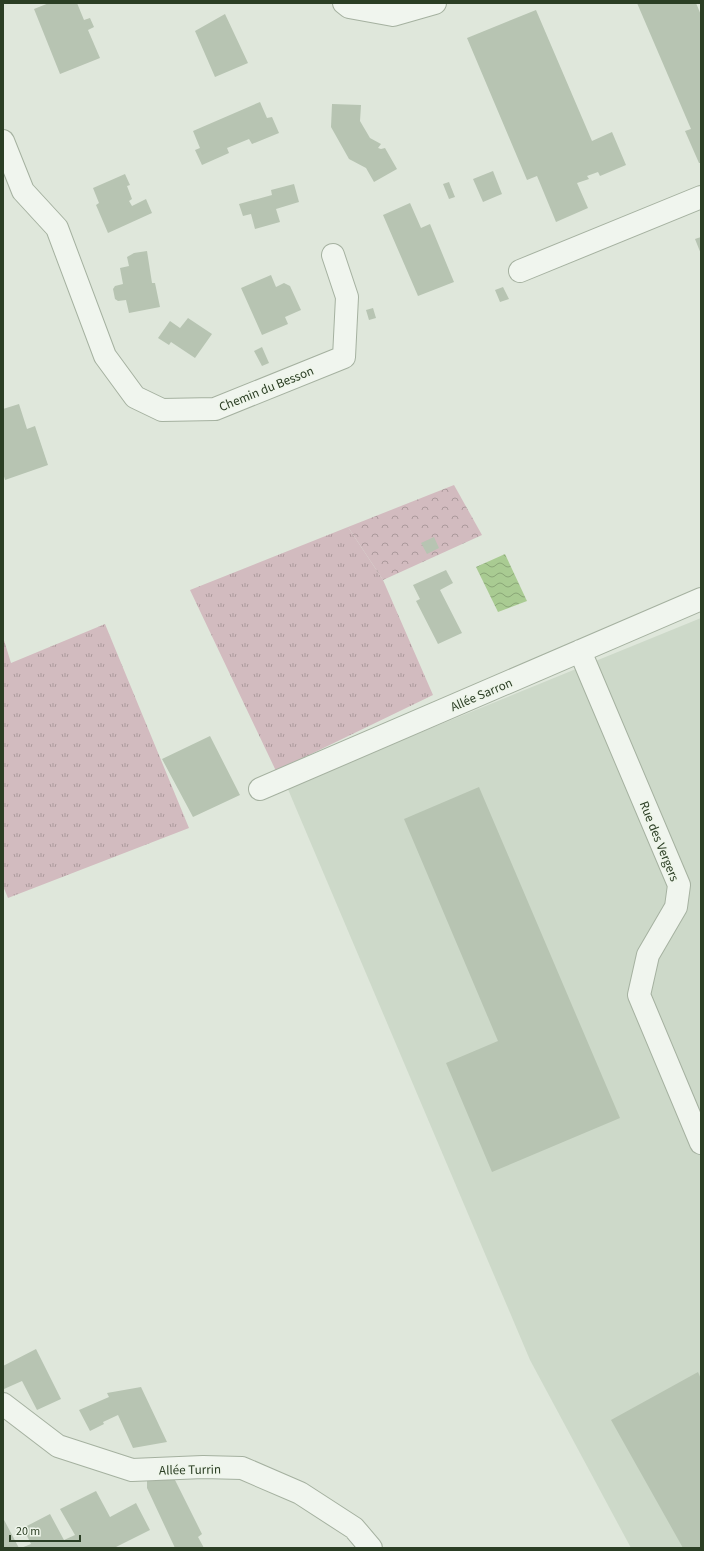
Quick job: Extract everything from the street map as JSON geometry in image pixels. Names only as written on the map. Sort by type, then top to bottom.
[{"type":"street","points":[[344,3],[349,7],[393,15],[435,3]]},
{"type":"street","name":"Chemin du Besson","points":[[3,141],[23,191],[57,228],[105,356],[136,398],[162,410],[215,409],[344,357],[347,297],[333,255]]},
{"type":"street","points":[[520,271],[701,197]]},
{"type":"street","name":"Allée Sarron","points":[[260,789],[701,599]]},
{"type":"street","name":"Rue des Vergers","points":[[580,651],[679,885],[676,907],[648,955],[639,995],[701,1143]]},
{"type":"street","name":"Allée Turrin","points":[[3,1404],[58,1446],[132,1470],[203,1467],[242,1468],[300,1493],[354,1528],[371,1548]]},
{"type":"shaded area","points":[[701,618],[701,1548],[631,1548],[530,1360],[287,787]]},
{"type":"green space","points":[[454,485],[482,535],[383,580],[348,527]]},
{"type":"green space","points":[[348,527],[383,580],[433,695],[276,771],[190,590]]},
{"type":"green space","points":[[105,624],[189,828],[8,898],[3,886],[3,637],[11,663]]},
{"type":"water","points":[[505,554],[527,601],[498,612],[476,567]]},
{"type":"building","points":[[49,3],[77,3],[84,20],[90,18],[94,27],[88,30],[100,58],[60,74],[34,9]]},
{"type":"building","points":[[637,3],[696,3],[701,15],[701,163],[699,163],[685,131],[691,129]]},
{"type":"building","points":[[536,10],[592,141],[612,132],[626,165],[600,176],[598,172],[587,176],[589,179],[577,183],[588,208],[556,222],[537,176],[527,180],[467,38]]},
{"type":"building","points":[[225,14],[248,63],[215,77],[195,31]]},
{"type":"building","points":[[260,102],[267,118],[272,117],[279,133],[252,144],[249,139],[227,148],[229,153],[202,165],[195,150],[200,148],[193,131]]},
{"type":"building","points":[[332,104],[361,105],[360,121],[370,138],[381,144],[378,148],[385,148],[397,169],[374,182],[366,168],[349,159],[331,127]]},
{"type":"building","points":[[493,171],[502,194],[483,202],[473,179]]},
{"type":"building","points":[[125,174],[130,185],[127,186],[132,199],[129,201],[132,206],[146,199],[152,213],[108,233],[96,205],[99,203],[93,188]]},
{"type":"building","points":[[449,182],[455,197],[449,199],[443,184]]},
{"type":"building","points":[[294,184],[299,202],[276,209],[280,222],[255,229],[251,214],[243,216],[239,204],[272,195],[271,190]]},
{"type":"building","points":[[410,203],[421,228],[430,224],[454,282],[418,296],[383,215]]},
{"type":"building","points":[[701,237],[701,254],[695,239]]},
{"type":"building","points":[[147,251],[152,283],[155,283],[160,307],[129,313],[126,300],[118,301],[115,299],[113,289],[115,286],[123,284],[120,268],[129,266],[127,257],[134,253]]},
{"type":"building","points":[[271,275],[276,287],[284,283],[290,286],[301,310],[285,317],[288,324],[262,335],[241,288]]},
{"type":"building","points":[[503,287],[509,299],[500,302],[495,290]]},
{"type":"building","points":[[373,308],[376,318],[369,320],[366,310]]},
{"type":"building","points":[[188,318],[212,334],[195,358],[171,342],[169,345],[158,338],[170,321],[180,328]]},
{"type":"building","points":[[262,347],[269,363],[262,366],[254,351]]},
{"type":"building","points":[[19,404],[27,429],[35,426],[48,465],[5,480],[3,473],[3,409]]},
{"type":"building","points":[[434,537],[439,548],[427,554],[421,543]]},
{"type":"building","points":[[446,570],[453,583],[440,590],[462,633],[438,644],[416,601],[420,599],[413,585]]},
{"type":"building","points":[[210,736],[240,795],[193,817],[162,759]]},
{"type":"building","points":[[479,787],[620,1118],[492,1172],[446,1063],[498,1041],[404,819]]},
{"type":"building","points":[[36,1349],[61,1399],[37,1410],[22,1381],[4,1389],[3,1388],[3,1366]]},
{"type":"building","points":[[698,1372],[701,1379],[701,1548],[683,1548],[611,1420]]},
{"type":"building","points":[[141,1387],[167,1442],[133,1448],[118,1415],[103,1422],[104,1424],[90,1431],[79,1410],[109,1397],[107,1393]]},
{"type":"building","points":[[173,1476],[202,1534],[198,1537],[204,1548],[175,1548],[147,1488],[147,1481]]},
{"type":"building","points":[[96,1491],[110,1517],[136,1503],[150,1530],[114,1548],[21,1548],[31,1544],[23,1528],[50,1514],[64,1540],[75,1535],[60,1509]]},
{"type":"building","points":[[3,1518],[19,1548],[3,1548]]}]
